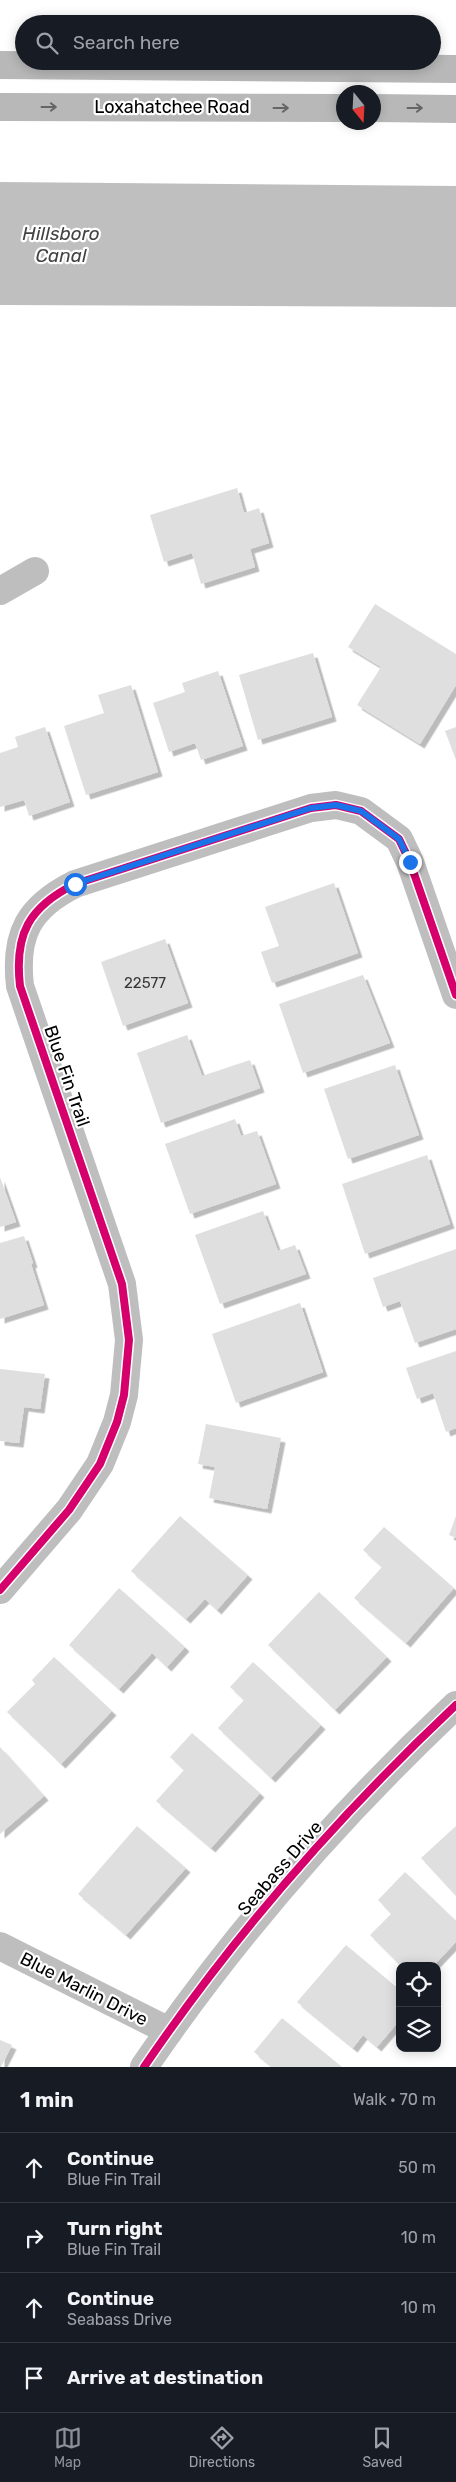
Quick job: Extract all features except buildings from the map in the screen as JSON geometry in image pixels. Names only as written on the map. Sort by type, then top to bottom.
[{"type":"main road","points":[[0,65],[15,65]]},
{"type":"main road","points":[[441,68],[456,68]]},
{"type":"main road","name":"Loxahatchee Road","points":[[0,107],[336,108]]},
{"type":"main road","points":[[381,108],[456,109]]},
{"type":"street","points":[[0,592],[35,571]]},
{"type":"street","name":"Blue Fin Trail","points":[[0,1590],[69,1510],[100,1464],[117,1422],[124,1395],[129,1340],[122,1284],[20,986],[17,960],[22,936],[34,913],[52,896],[75,884],[311,808],[336,805],[361,811],[399,839],[410,862],[456,995]]},
{"type":"street","name":"Seabass Drive","points":[[144,2067],[168,2031],[232,1948],[316,1846],[407,1751],[456,1705]]},
{"type":"street","name":"Blue Marlin Drive","points":[[0,1946],[168,2031]]},
{"type":"water","name":"Hillsboro Canal","points":[[0,182],[456,186],[456,307],[0,305]]},
{"type":"cycle path","points":[[0,1590],[69,1510],[100,1464],[117,1422],[124,1395],[129,1340],[122,1284],[20,986],[20,951],[23,937],[28,924],[36,913],[46,902],[75,884],[311,808],[336,805],[361,811],[399,839],[410,862],[456,995]]},
{"type":"cycle path","points":[[144,2067],[214,1970],[290,1877],[371,1789],[456,1705]]},
{"type":"route","points":[[75,884],[311,808],[336,805],[361,811],[399,839],[410,862]]}]
